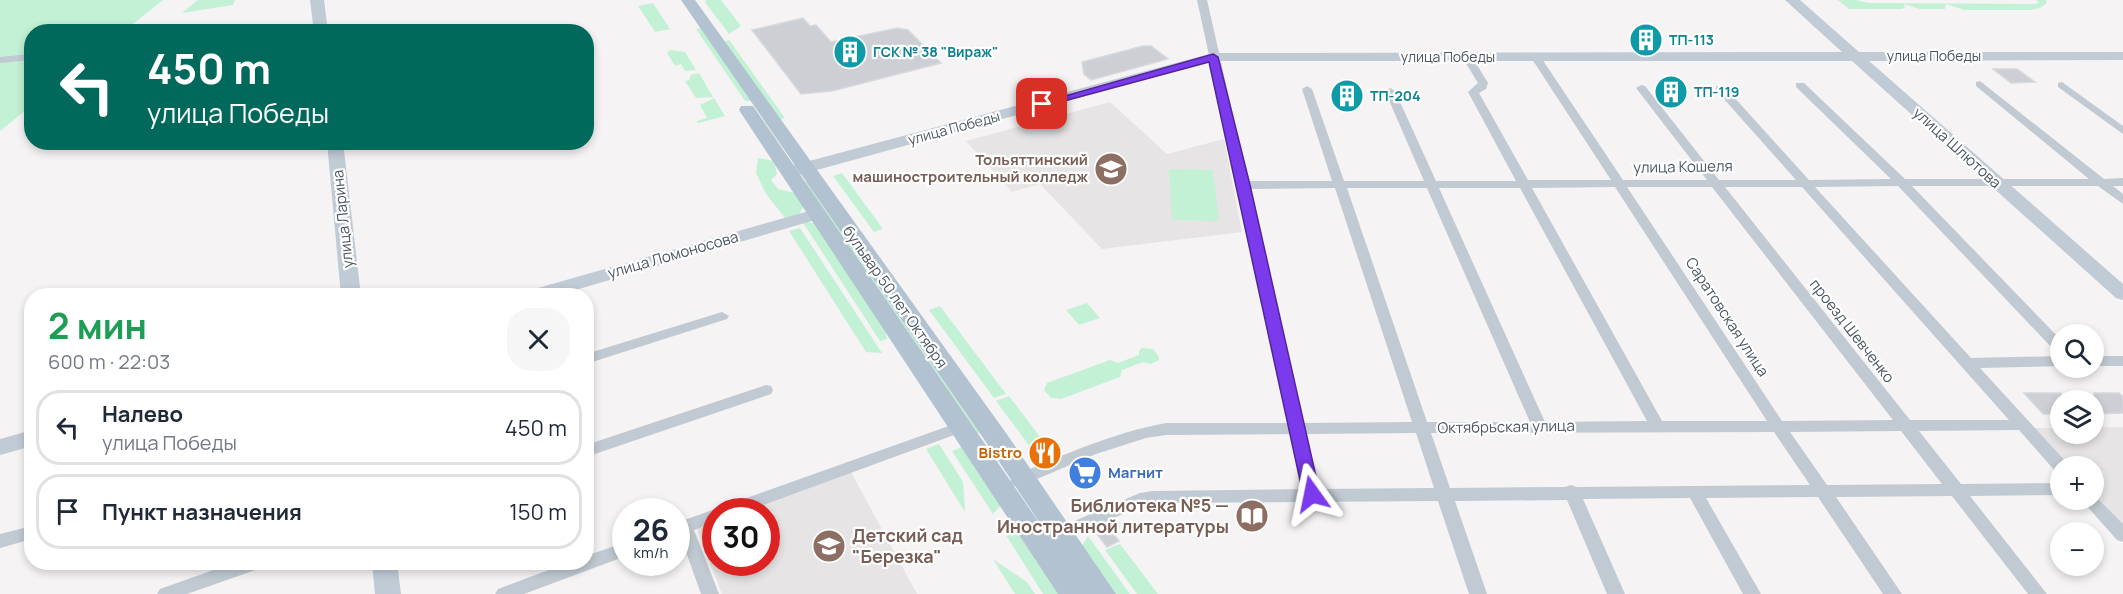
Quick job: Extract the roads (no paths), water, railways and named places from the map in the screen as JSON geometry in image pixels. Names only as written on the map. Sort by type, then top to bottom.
[{"type":"main road","points":[[317,0],[320,24]]},
{"type":"main road","name":"бульвар 50 лет Октября","points":[[672,0],[697,25],[797,170],[1023,478],[1102,594]]},
{"type":"main road","name":"бульвар 50 лет Октября","points":[[688,0],[697,25]]},
{"type":"main road","name":"улица Шлютова","points":[[1792,0],[2123,294]]},
{"type":"main road","name":"улица Победы","points":[[797,170],[1213,57],[2123,56]]},
{"type":"main road","name":"улица Ларина","points":[[336,150],[350,288]]},
{"type":"main road","name":"бульвар 50 лет Октября","points":[[797,170],[816,214],[1073,594]]},
{"type":"main road","name":"улица Ломоносова","points":[[559,288],[816,214]]},
{"type":"main road","points":[[0,447],[24,440]]},
{"type":"main road","points":[[385,570],[388,594]]},
{"type":"street","points":[[1202,0],[1312,494]]},
{"type":"street","points":[[1467,57],[1483,83],[1482,87],[1473,92],[1657,426]]},
{"type":"street","name":"Саратовская улица","points":[[1536,57],[1778,426],[1893,594]]},
{"type":"street","points":[[0,60],[24,58]]},
{"type":"street","points":[[1980,84],[2123,200]]},
{"type":"street","points":[[1800,85],[1900,181],[2050,338]]},
{"type":"street","points":[[2061,85],[2123,131]]},
{"type":"street","name":"проезд Шевченко","points":[[1641,88],[2038,594]]},
{"type":"street","points":[[1720,88],[2051,456]]},
{"type":"street","points":[[1307,89],[1478,594]]},
{"type":"street","points":[[1390,91],[1539,426]]},
{"type":"street","name":"улица Кошеля","points":[[1244,185],[2123,182]]},
{"type":"street","points":[[594,356],[722,316]]},
{"type":"street","points":[[1967,363],[2050,361]]},
{"type":"street","points":[[2104,361],[2123,362]]},
{"type":"street","points":[[594,448],[766,390]]},
{"type":"street","name":"Октябрьская улица","points":[[1000,488],[1136,433],[1186,428],[2023,425]]},
{"type":"street","points":[[763,498],[960,427]]},
{"type":"street","points":[[1038,543],[1140,499],[1153,497],[2050,489]]},
{"type":"street","points":[[1694,491],[1752,594]]},
{"type":"street","points":[[1571,492],[1616,594]]},
{"type":"street","points":[[2100,510],[2123,535]]},
{"type":"street","points":[[0,542],[24,534]]},
{"type":"street","points":[[690,548],[710,594]]},
{"type":"street","points":[[594,561],[612,554]]},
{"type":"street","points":[[166,594],[235,570]]},
{"type":"street","points":[[504,594],[569,570]]},
{"type":"place","name":"ТП-113","points":[[1646,40]]},
{"type":"place","name":"ГСК № 38 \"Вираж\"","points":[[850,52]]},
{"type":"place","name":"ТП-119","points":[[1671,92]]},
{"type":"place","name":"ТП-204","points":[[1347,96]]},
{"type":"place","name":"Тольяттинский машиностроительный колледж","points":[[1111,169]]},
{"type":"place","name":"Bistro","points":[[1045,453]]},
{"type":"place","name":"Магнит","points":[[1085,473]]},
{"type":"place","name":"Библиотека №5 — Иностранной литературы","points":[[1252,516]]},
{"type":"place","name":"Детский сад \"Березка\"","points":[[829,546]]}]
